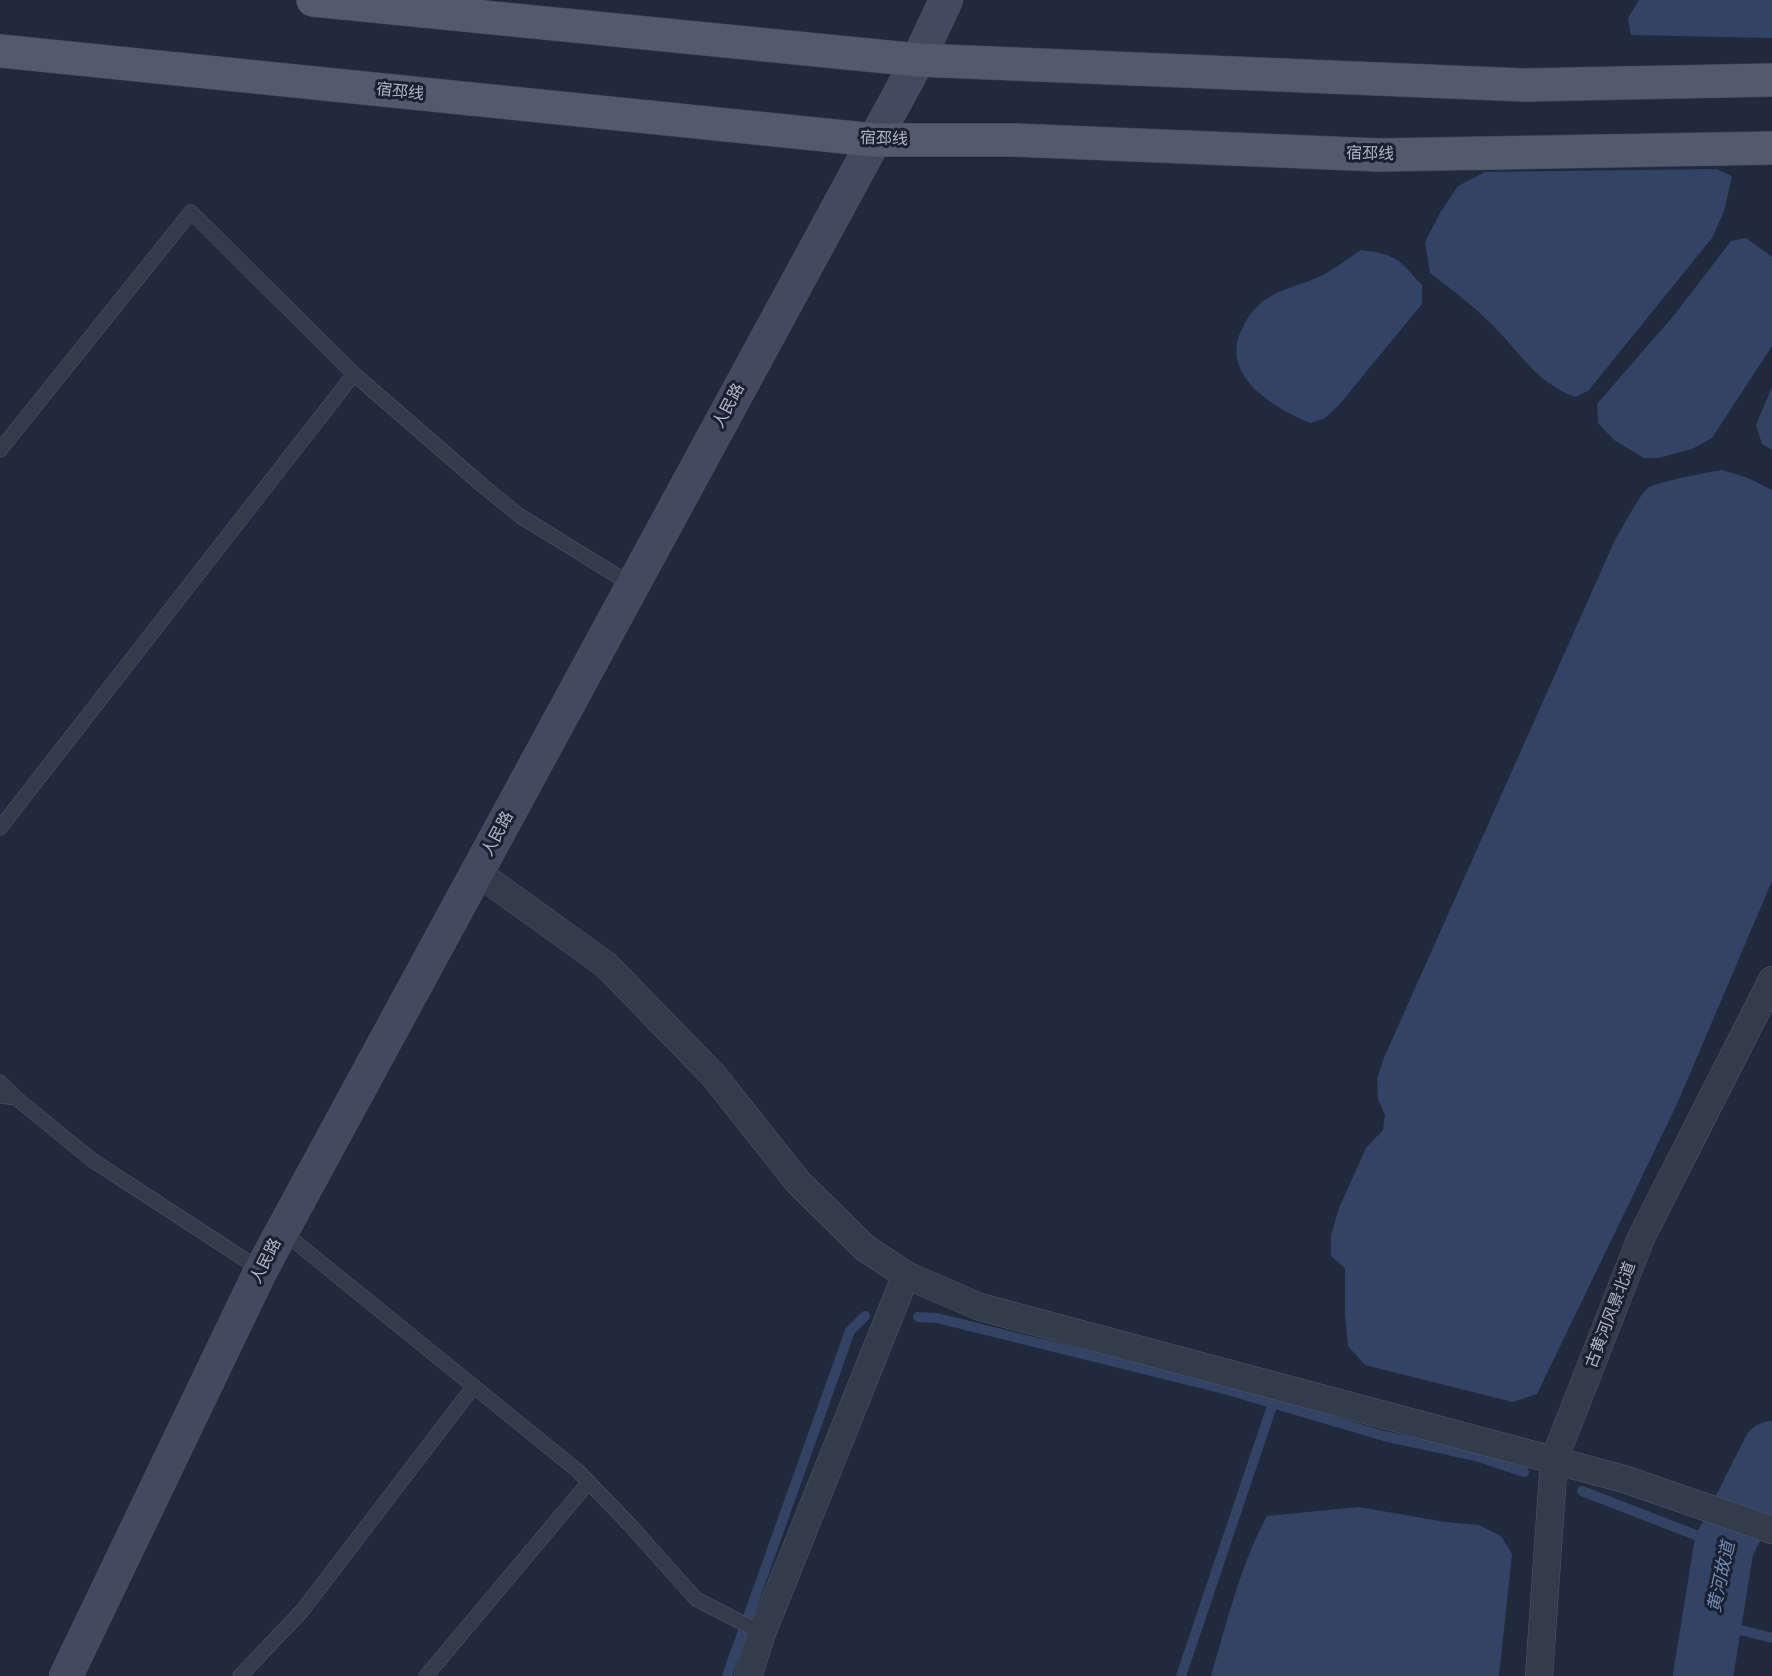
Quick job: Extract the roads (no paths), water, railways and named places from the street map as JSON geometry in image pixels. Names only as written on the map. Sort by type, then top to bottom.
[{"type":"main road","points":[[313,0],[918,60],[1524,85],[1772,80]]},
{"type":"main road","name":"宿邳线","points":[[0,51],[874,140],[1014,140],[1379,155],[1772,148]]},
{"type":"street","name":"人民路","points":[[66,1676],[261,1270],[918,60],[941,3]]},
{"type":"street","points":[[477,872],[606,964],[714,1076],[798,1182],[865,1248],[906,1275],[980,1307],[1624,1479],[1772,1530]]},
{"type":"street","name":"古黄河风景北道","points":[[1539,1676],[1554,1460],[1641,1238],[1772,980]]},
{"type":"street","points":[[748,1676],[761,1633],[906,1275]]},
{"type":"lane","points":[[0,450],[191,212],[354,374],[520,516],[632,585]]},
{"type":"lane","points":[[0,828],[354,374]]},
{"type":"lane","points":[[0,1082],[16,1098],[92,1160],[261,1270]]},
{"type":"lane","points":[[0,1096],[16,1098]]},
{"type":"lane","points":[[282,1231],[578,1471],[696,1599],[761,1633]]},
{"type":"lane","points":[[240,1676],[302,1611],[474,1386]]},
{"type":"lane","points":[[426,1676],[589,1482]]},
{"type":"water","points":[[1639,0],[1772,0],[1772,38],[1631,35],[1628,18]]},
{"type":"water","points":[[1716,169],[1732,176],[1724,211],[1712,238],[1588,391],[1575,397],[1542,378],[1485,317],[1430,273],[1425,242],[1440,213],[1458,186],[1485,172]]},
{"type":"water","points":[[1746,238],[1772,257],[1772,346],[1712,438],[1692,449],[1658,458],[1644,458],[1614,440],[1598,423],[1597,404],[1675,314],[1731,241]]},
{"type":"water","points":[[1361,250],[1390,256],[1402,264],[1422,285],[1422,304],[1338,406],[1325,418],[1311,423],[1282,409],[1254,388],[1244,375],[1238,361],[1237,346],[1247,320],[1263,301],[1279,292],[1320,276]]},
{"type":"water","points":[[1772,387],[1772,450],[1762,444],[1756,425]]},
{"type":"water","points":[[1722,470],[1748,478],[1772,490],[1772,881],[1677,1104],[1537,1394],[1513,1402],[1365,1365],[1348,1346],[1345,1268],[1331,1256],[1331,1235],[1339,1208],[1366,1148],[1383,1130],[1385,1115],[1378,1099],[1377,1080],[1383,1060],[1615,540],[1631,512],[1648,488],[1672,480]]},
{"type":"water","points":[[1359,1507],[1445,1522],[1479,1525],[1501,1536],[1512,1554],[1499,1676],[1211,1676],[1242,1574],[1267,1516]]},
{"type":"waterway","points":[[727,1676],[850,1331],[865,1316]]},
{"type":"waterway","points":[[918,1317],[937,1318],[1228,1390],[1384,1436],[1476,1456],[1524,1472]]},
{"type":"waterway","points":[[1181,1676],[1273,1403]]},
{"type":"waterway","name":"黄河故道","points":[[1703,1676],[1724,1546],[1772,1451]]},
{"type":"waterway","points":[[1582,1491],[1724,1546]]},
{"type":"waterway","points":[[1712,1623],[1772,1638]]}]
